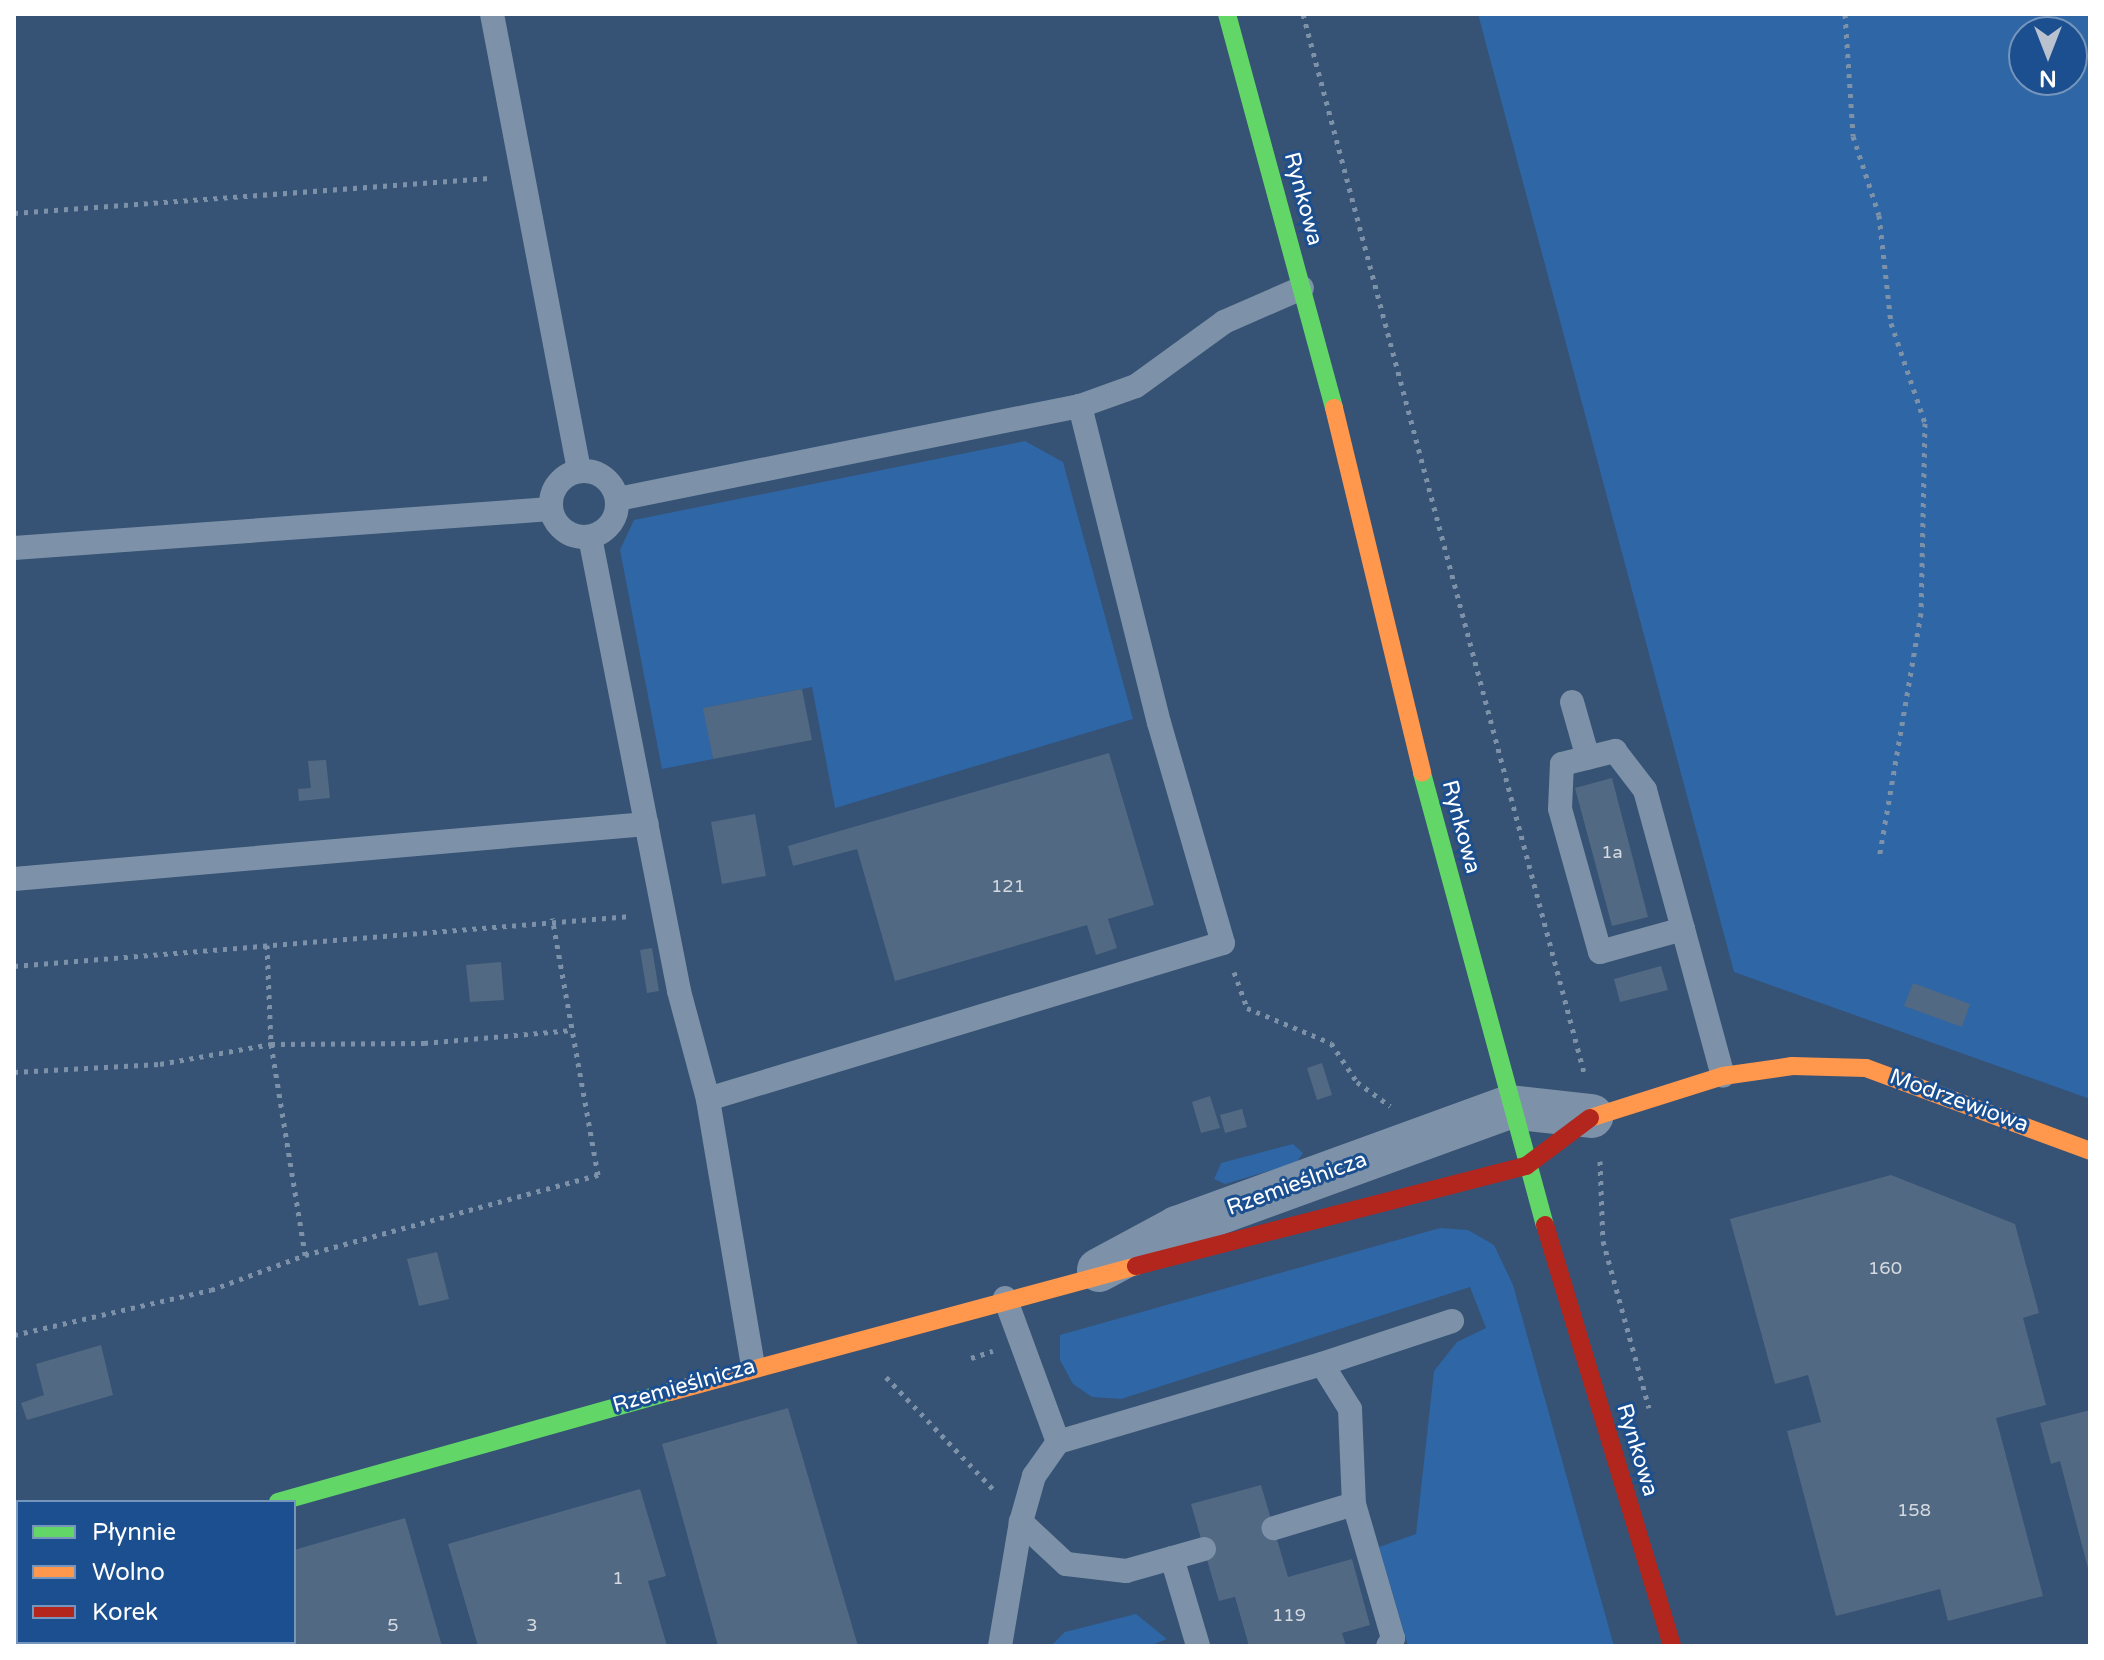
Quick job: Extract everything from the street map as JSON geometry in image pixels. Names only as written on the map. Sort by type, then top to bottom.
[{"type":"street","name":"Rynkowa","points":[[1227,14],[1302,288],[1526,1166],[1672,1646]]},
{"type":"street","name":"Modrzewiowa","points":[[1510,1107],[1589,1098],[1792,1066],[1866,1068],[2090,1151]]},
{"type":"street","name":"Modrzewiowa","points":[[1526,1166],[1589,1098]]},
{"type":"street","name":"Rzemieślnicza","points":[[1091,1274],[1177,1228],[1510,1107]]},
{"type":"street","name":"Rzemieślnicza","points":[[285,1500],[753,1366],[1091,1274],[1187,1257],[1526,1166]]},
{"type":"lane","points":[[492,14],[579,471]]},
{"type":"lane","points":[[618,499],[1080,406],[1136,386],[1224,322],[1302,288]]},
{"type":"lane","points":[[708,1099],[1223,943],[1159,723],[1080,406]]},
{"type":"lane","points":[[579,471],[608,480],[618,499],[615,519],[590,537],[569,534],[551,509],[554,488],[579,471]]},
{"type":"lane","points":[[14,548],[551,509]]},
{"type":"lane","points":[[590,537],[663,910],[708,1099],[753,1366]]},
{"type":"lane","points":[[1572,702],[1588,758]]},
{"type":"lane","points":[[1683,929],[1600,952],[1560,809],[1562,764],[1615,751],[1645,790],[1683,929],[1723,1076]]},
{"type":"lane","points":[[14,879],[647,824]]},
{"type":"lane","points":[[1005,1298],[1058,1442]]},
{"type":"lane","points":[[1000,1646],[1021,1522],[1034,1476],[1058,1442],[1322,1364],[1452,1321]]},
{"type":"lane","points":[[1322,1364],[1350,1409],[1354,1504],[1393,1638],[1388,1646]]},
{"type":"lane","points":[[1274,1528],[1354,1504]]},
{"type":"lane","points":[[1021,1522],[1066,1564],[1126,1571],[1204,1549]]},
{"type":"lane","points":[[1172,1558],[1198,1646]]},
{"type":"path","points":[[1303,14],[1589,1098]]},
{"type":"path","points":[[1845,14],[1853,136],[1879,215],[1891,323],[1925,423],[1921,613],[1879,859]]},
{"type":"path","points":[[14,213],[523,176]]},
{"type":"path","points":[[14,966],[663,910]]},
{"type":"path","points":[[14,1335],[211,1290],[305,1255],[598,1175],[552,918]]},
{"type":"path","points":[[1223,943],[1247,1008],[1331,1043],[1357,1082],[1402,1111]]},
{"type":"path","points":[[267,945],[271,1044],[305,1255]]},
{"type":"path","points":[[14,1072],[160,1064],[271,1044],[424,1043],[572,1030]]},
{"type":"path","points":[[1600,1159],[1603,1241],[1652,1421]]},
{"type":"path","points":[[880,1371],[1021,1522]]},
{"type":"shaded area","points":[[1478,14],[2090,14],[2090,1099],[1734,972]]},
{"type":"shaded area","points":[[1025,441],[1063,462],[1133,719],[835,808],[812,687],[704,708],[713,759],[662,769],[620,550],[634,520]]},
{"type":"shaded area","points":[[1293,1144],[1303,1153],[1296,1163],[1225,1184],[1214,1179],[1221,1163]]},
{"type":"shaded area","points":[[1440,1228],[1468,1230],[1494,1245],[1513,1285],[1614,1646],[1408,1646],[1379,1547],[1416,1534],[1434,1371],[1457,1342],[1486,1328],[1470,1287],[1121,1399],[1092,1397],[1073,1384],[1060,1360],[1060,1335]]},
{"type":"shaded area","points":[[1136,1614],[1167,1639],[1149,1646],[1051,1646],[1065,1632]]},
{"type":"building","points":[[802,689],[812,740],[713,759],[703,708]]},
{"type":"building","points":[[1109,753],[1154,905],[1108,919],[1117,948],[1096,955],[1087,925],[895,981],[857,849],[793,866],[788,846]]},
{"type":"building","points":[[326,760],[330,798],[299,801],[298,789],[311,788],[308,761]]},
{"type":"building","points":[[1612,778],[1648,917],[1612,926],[1575,788]]},
{"type":"building","points":[[755,814],[766,876],[722,884],[711,822]]},
{"type":"building","points":[[652,948],[659,991],[647,993],[640,950]]},
{"type":"building","points":[[501,962],[504,1000],[470,1002],[466,965]]},
{"type":"building","points":[[1661,966],[1668,990],[1620,1002],[1614,979]]},
{"type":"building","points":[[1913,983],[1970,1004],[1962,1027],[1904,1006]]},
{"type":"building","points":[[1322,1063],[1332,1095],[1317,1100],[1307,1068]]},
{"type":"building","points":[[1210,1096],[1220,1128],[1201,1133],[1192,1102]]},
{"type":"building","points":[[1242,1109],[1247,1127],[1225,1133],[1220,1115]]},
{"type":"building","points":[[1891,1175],[2015,1224],[2039,1313],[2023,1318],[2046,1405],[1996,1418],[2043,1596],[1948,1621],[1940,1589],[1836,1616],[1787,1431],[1821,1422],[1808,1375],[1775,1384],[1730,1219]]},
{"type":"building","points":[[437,1252],[449,1299],[419,1306],[407,1259]]},
{"type":"building","points":[[101,1345],[113,1395],[27,1420],[21,1403],[44,1395],[36,1364]]},
{"type":"building","points":[[788,1408],[858,1646],[718,1646],[662,1444]]},
{"type":"building","points":[[2090,1410],[2089,1572],[2060,1461],[2051,1464],[2040,1423]]},
{"type":"building","points":[[1261,1485],[1288,1577],[1352,1559],[1370,1625],[1342,1633],[1346,1646],[1249,1646],[1235,1597],[1219,1601],[1191,1504]]},
{"type":"building","points":[[640,1489],[666,1576],[648,1581],[667,1646],[478,1646],[448,1544]]},
{"type":"building","points":[[405,1518],[442,1646],[272,1646],[296,1644],[296,1549]]},
{"type":"building","points":[[204,1644],[204,1646],[53,1646]]},
{"type":"traffic: fast","points":[[1227,14],[1334,408]]},
{"type":"traffic: fast","points":[[1422,773],[1545,1225]]},
{"type":"traffic: fast","points":[[285,1500],[670,1392]]},
{"type":"traffic: slow","points":[[1334,408],[1422,773]]},
{"type":"traffic: slow","points":[[1590,1118],[1723,1076],[1792,1066],[1866,1068],[2090,1151]]},
{"type":"traffic: slow","points":[[670,1392],[1136,1266]]},
{"type":"traffic: jam","points":[[1136,1266],[1526,1166],[1590,1118]]},
{"type":"traffic: jam","points":[[1545,1225],[1672,1646]]}]
